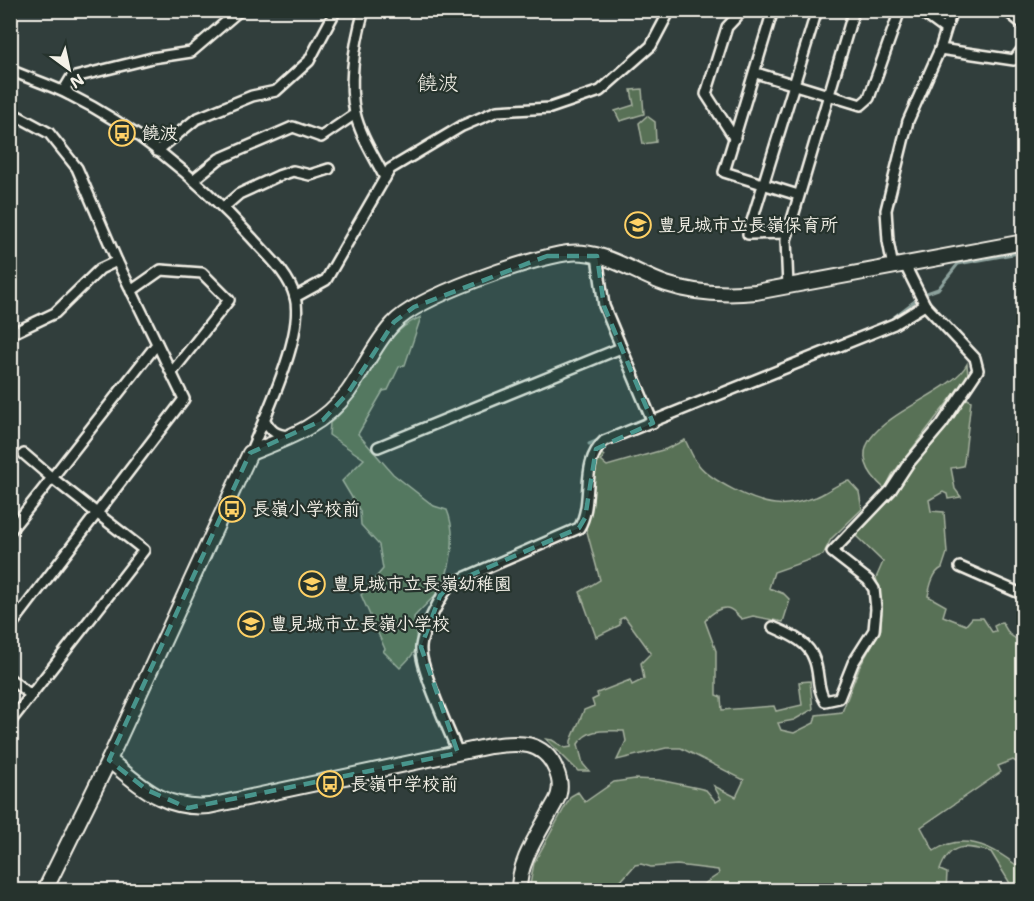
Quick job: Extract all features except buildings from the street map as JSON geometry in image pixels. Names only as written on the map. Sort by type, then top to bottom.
[{"type":"street","points":[[69,94],[65,88],[70,78],[152,58],[191,52],[240,10]]},
{"type":"street","points":[[157,150],[196,119],[252,96],[276,91],[309,61],[336,10]]},
{"type":"street","points":[[364,10],[357,35],[353,71],[355,114],[385,178]]},
{"type":"street","points":[[295,297],[326,280],[390,169],[462,126],[497,111],[550,108],[600,91],[651,46],[670,10]]},
{"type":"street","points":[[735,139],[706,94],[727,27],[743,10]]},
{"type":"street","points":[[773,10],[724,172],[798,195]]},
{"type":"street","points":[[788,233],[748,234],[817,10]]},
{"type":"street","points":[[788,286],[788,233],[854,10]]},
{"type":"street","points":[[756,72],[861,105],[869,98],[900,10]]},
{"type":"street","points":[[919,10],[945,28]]},
{"type":"street","points":[[772,627],[799,639],[814,658],[819,692],[825,701],[839,698],[853,663],[873,630],[876,609],[874,589],[868,580],[832,552],[891,490],[908,464],[942,424],[978,370],[975,357],[925,305],[899,266],[888,241],[886,210],[908,121],[940,49],[952,10]]},
{"type":"street","points":[[1006,10],[1023,25]]},
{"type":"street","points":[[940,49],[1014,60],[1023,47]]},
{"type":"street","points":[[10,70],[69,94],[157,150],[224,207],[273,261],[295,297],[296,323],[289,353],[250,453],[109,760],[45,891]]},
{"type":"street","points":[[10,112],[49,133],[72,160],[131,291],[184,399],[10,627]]},
{"type":"street","points":[[193,180],[219,159],[293,127],[321,137],[355,114]]},
{"type":"street","points":[[224,207],[239,194],[278,176],[293,171],[310,175],[329,169]]},
{"type":"street","points":[[250,453],[294,436],[323,420],[348,393],[394,322],[414,307],[547,256],[572,253],[597,256],[686,290],[731,294],[788,286],[1023,242]]},
{"type":"street","points":[[597,256],[603,306],[653,423]]},
{"type":"street","points":[[16,331],[55,314],[100,269],[117,261]]},
{"type":"street","points":[[131,291],[161,270],[202,273],[229,300],[172,372]]},
{"type":"street","points":[[458,753],[424,665],[421,647],[440,596],[450,584],[579,528],[585,518],[591,460],[596,449],[604,441],[894,324],[925,305]]},
{"type":"street","points":[[10,531],[157,344]]},
{"type":"street","points":[[378,447],[621,348]]},
{"type":"street","points":[[264,419],[270,430],[278,435],[294,436]]},
{"type":"street","points":[[10,722],[144,550],[24,454]]},
{"type":"street","points":[[960,567],[1023,595]]},
{"type":"street","points":[[10,679],[31,695]]},
{"type":"street","points":[[109,760],[165,801],[188,808],[209,806],[519,742],[542,749],[552,761],[559,779],[559,793],[524,861],[520,874],[519,891]]},
{"type":"highlighted area","points":[[547,256],[597,256],[604,306],[653,423],[596,449],[585,518],[579,528],[450,584],[440,596],[421,647],[458,753],[188,808],[147,790],[109,760],[250,453],[323,420],[348,393],[394,322],[414,307]]},
{"type":"green space","points":[[642,89],[644,114],[620,121],[615,111],[634,105],[631,90]]},
{"type":"green space","points":[[647,116],[655,122],[656,142],[643,144],[639,123]]},
{"type":"green space","points":[[421,317],[405,365],[399,367],[388,390],[383,391],[358,434],[393,474],[434,506],[447,510],[452,530],[451,553],[446,575],[437,593],[414,617],[416,650],[400,668],[383,651],[385,649],[361,595],[383,569],[379,545],[361,525],[360,511],[342,481],[364,459],[329,435],[330,423],[354,397],[392,337]]},
{"type":"green space","points":[[967,364],[968,376],[892,475],[885,489],[868,468],[865,449],[875,433],[892,418],[955,378]]},
{"type":"green space","points":[[966,398],[971,401],[964,462],[963,466],[951,468],[955,489],[961,497],[948,499],[947,494],[943,492],[929,500],[931,511],[944,512],[947,553],[942,568],[932,580],[928,596],[946,606],[943,616],[966,625],[972,618],[983,618],[992,632],[996,631],[994,626],[1002,622],[1009,634],[1023,644],[1023,766],[1013,760],[998,766],[1001,772],[921,827],[934,851],[955,842],[966,842],[987,847],[1016,865],[1021,863],[1023,890],[1014,890],[991,852],[966,847],[954,850],[944,861],[940,870],[947,873],[946,890],[695,890],[719,874],[718,870],[677,865],[651,867],[641,864],[635,865],[619,883],[614,885],[607,882],[601,884],[597,890],[529,890],[534,863],[571,796],[578,792],[585,802],[614,782],[635,779],[659,780],[706,790],[716,802],[721,799],[714,786],[736,797],[744,780],[681,748],[666,748],[617,760],[626,741],[624,731],[592,732],[582,739],[578,744],[583,764],[589,771],[578,771],[546,739],[565,748],[571,747],[571,741],[584,710],[594,706],[592,700],[598,697],[597,693],[630,680],[632,685],[644,679],[641,663],[651,653],[625,617],[620,619],[620,625],[596,637],[580,592],[600,580],[586,528],[595,465],[601,453],[604,456],[601,461],[607,466],[666,449],[685,440],[704,471],[733,490],[766,502],[785,504],[801,502],[849,481],[859,492],[862,509],[831,539],[823,555],[774,572],[769,588],[784,594],[790,600],[783,622],[753,616],[742,619],[727,608],[716,611],[705,621],[716,651],[716,695],[721,697],[722,710],[774,706],[776,711],[802,705],[799,682],[810,681],[813,709],[794,720],[778,723],[781,730],[794,733],[814,723],[816,715],[842,712],[859,668],[881,629],[882,602],[876,578],[883,562],[855,535],[895,495],[914,465]]},
{"type":"waterway","points":[[860,333],[889,321],[924,294],[938,289],[958,264],[1024,252]]},
{"type":"waterway","points":[[589,444],[601,439]]},
{"type":"place","name":"饒波","points":[[122,133]]},
{"type":"place","name":"豊見城市立長嶺保育所","points":[[638,225]]},
{"type":"place","name":"長嶺小学校前","points":[[232,509]]},
{"type":"place","name":"豊見城市立長嶺幼稚園","points":[[312,584]]},
{"type":"place","name":"豊見城市立長嶺小学校","points":[[251,624]]},
{"type":"place","name":"長嶺中学校前","points":[[330,784]]},
{"type":"district","name":"饒波","points":[[438,83]]}]
